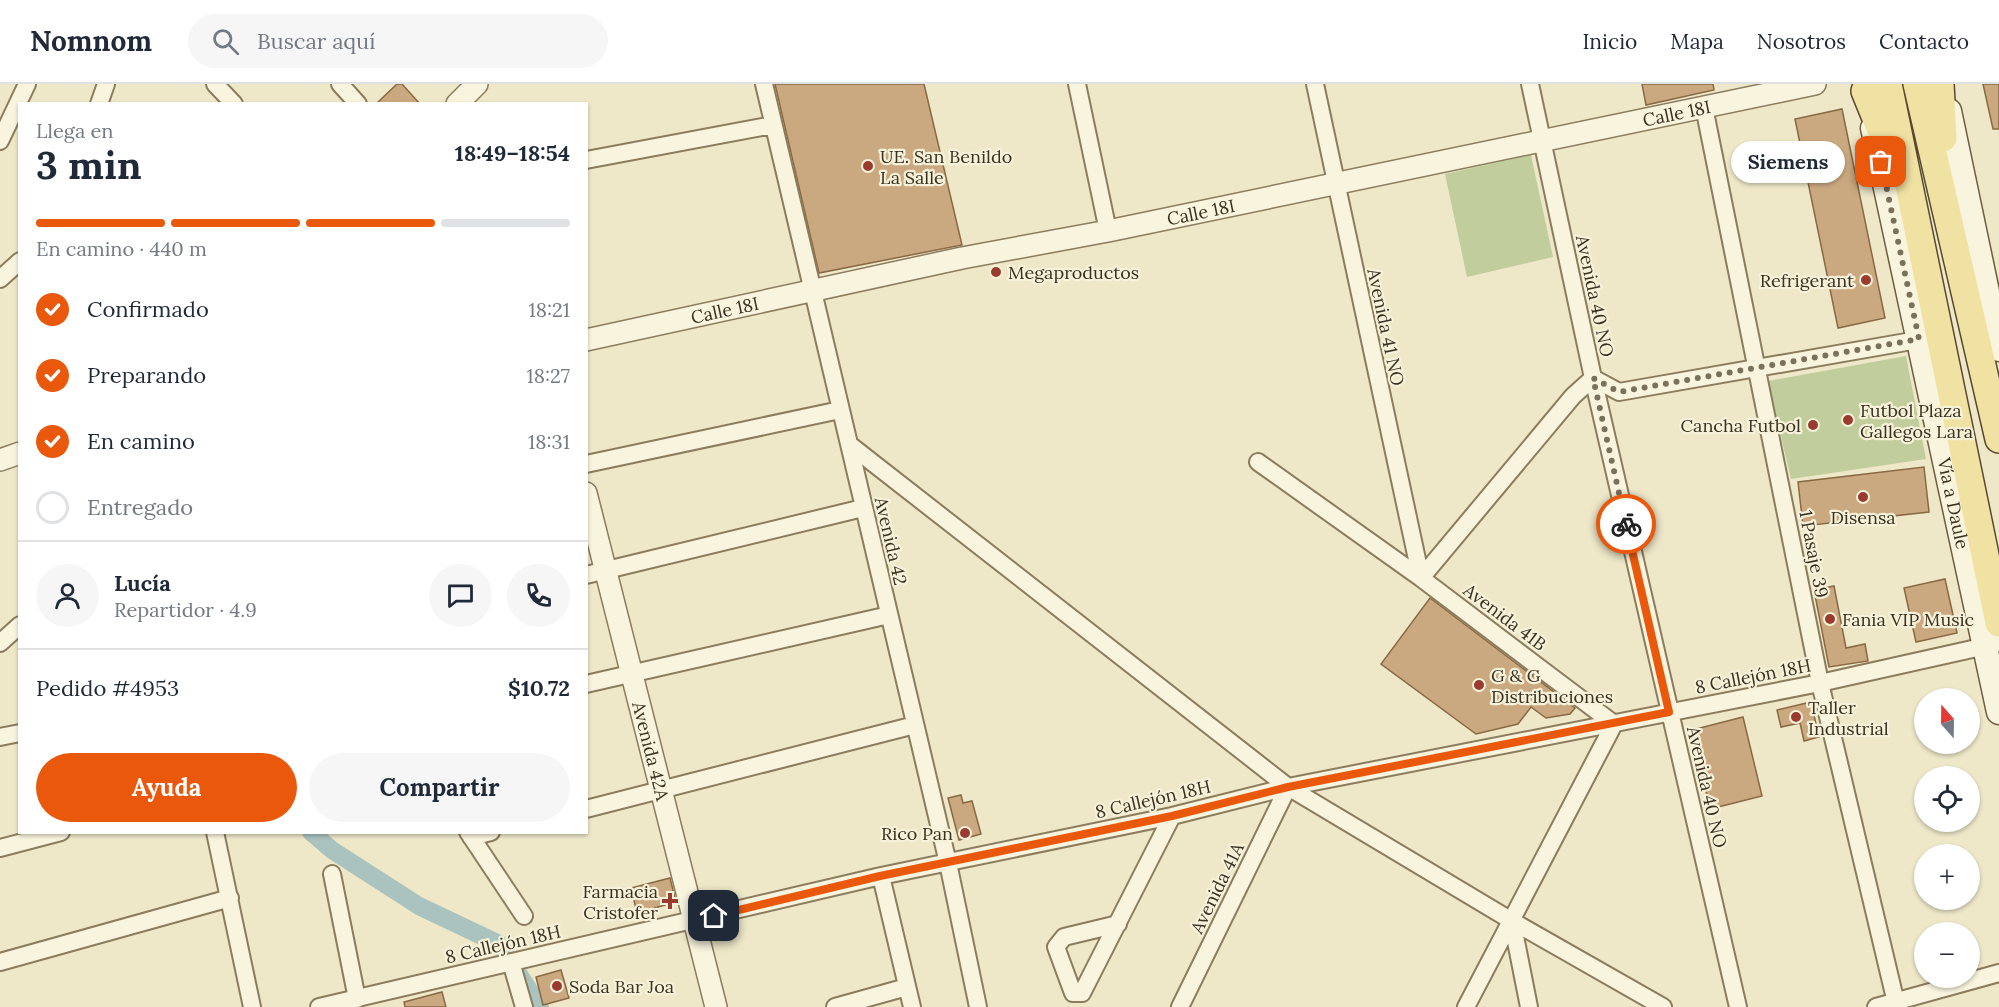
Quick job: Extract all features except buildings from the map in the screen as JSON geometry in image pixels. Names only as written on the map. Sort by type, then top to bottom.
[{"type":"main road","points":[[1917,84],[1946,208],[1994,347]]},
{"type":"main road","points":[[1941,84],[1946,208]]},
{"type":"main road","points":[[1941,84],[1994,347],[1999,439]]},
{"type":"main road","name":"Vía a Daule","points":[[1872,86],[1914,212],[1929,338],[1992,645],[1999,712]]},
{"type":"main road","name":"Vía a Daule","points":[[1872,86],[1929,338],[1999,623]]},
{"type":"street","points":[[18,102],[27,84]]},
{"type":"street","points":[[101,102],[106,84]]},
{"type":"street","points":[[215,84],[232,102]]},
{"type":"street","points":[[340,84],[356,102]]},
{"type":"street","name":"Avenida 42","points":[[764,84],[948,862],[978,1007]]},
{"type":"street","points":[[1077,84],[1108,231]]},
{"type":"street","name":"Avenida 41 NO","points":[[1315,84],[1334,184],[1420,578]]},
{"type":"street","name":"Avenida 40 NO","points":[[1530,84],[1593,378],[1738,1007]]},
{"type":"street","name":"Calle 18I","points":[[588,340],[812,293],[962,258],[1108,231],[1815,84]]},
{"type":"street","points":[[0,140],[18,103]]},
{"type":"street","name":"1 Pasaje 39","points":[[1704,107],[1820,683],[1896,1004]]},
{"type":"street","points":[[588,160],[773,125]]},
{"type":"street","points":[[0,279],[18,263]]},
{"type":"street","points":[[1420,578],[1573,396],[1593,378],[1619,392],[1929,338]]},
{"type":"street","points":[[588,464],[840,410]]},
{"type":"street","points":[[850,445],[1288,787],[1512,921],[1663,1007]]},
{"type":"street","points":[[0,460],[18,454]]},
{"type":"street","name":"Avenida 41B","points":[[1258,462],[1420,578],[1614,724]]},
{"type":"street","points":[[596,573],[863,508]]},
{"type":"street","name":"Avenida 42A","points":[[588,509],[596,573],[631,673],[716,1007]]},
{"type":"street","points":[[588,684],[889,615]]},
{"type":"street","points":[[0,643],[18,627]]},
{"type":"street","name":"8 Callejón 18H","points":[[319,1007],[880,876],[1172,816],[1288,787],[1820,683],[1992,645]]},
{"type":"street","points":[[1466,1007],[1614,724]]},
{"type":"street","points":[[588,809],[915,725]]},
{"type":"street","points":[[0,737],[18,733]]},
{"type":"street","name":"Avenida 41A","points":[[1180,1007],[1288,787]]},
{"type":"street","points":[[1118,924],[1172,816]]},
{"type":"street","points":[[0,848],[53,834]]},
{"type":"street","points":[[215,834],[252,1007]]},
{"type":"street","points":[[469,835],[524,916]]},
{"type":"street","points":[[332,874],[357,999]]},
{"type":"street","points":[[880,876],[912,1007]]},
{"type":"street","points":[[0,962],[230,898]]},
{"type":"street","points":[[1512,921],[1529,1007]]},
{"type":"street","points":[[511,962],[524,1007]]},
{"type":"street","points":[[1876,1007],[1896,1004],[1999,973]]},
{"type":"street","points":[[835,1007],[907,987]]},
{"type":"green space","points":[[1531,155],[1553,257],[1467,277],[1445,174]]},
{"type":"green space","name":"Futbol Plaza Gallegos Lara","points":[[1906,356],[1926,459],[1791,479],[1768,381]]},
{"type":"waterway","points":[[313,834],[332,850],[419,906],[499,944],[540,1007]]},
{"type":"way so far","points":[[1626,524],[1593,378],[1619,392],[1919,339],[1881,162]]},
{"type":"place","name":"Siemens","points":[[1881,162]]},
{"type":"place","name":"UE. San Benildo La Salle","points":[[868,166]]},
{"type":"place","name":"Megaproductos","points":[[996,272]]},
{"type":"place","name":"Refrigerant","points":[[1866,280]]},
{"type":"place","name":"Futbol Plaza Gallegos Lara","points":[[1848,420]]},
{"type":"place","name":"Cancha Futbol","points":[[1813,425]]},
{"type":"place","name":"Disensa","points":[[1863,497]]},
{"type":"place","name":"Fania VIP Music","points":[[1830,619]]},
{"type":"place","name":"G & G Distribuciones","points":[[1479,685]]},
{"type":"place","name":"Taller Industrial","points":[[1796,717]]},
{"type":"place","name":"Rico Pan","points":[[965,833]]},
{"type":"place","name":"Farmacia Cristofer","points":[[670,901]]},
{"type":"place","name":"Soda Bar Joa","points":[[557,986]]},
{"type":"route","points":[[714,916],[880,876],[1172,816],[1288,787],[1669,712],[1626,524]]}]
